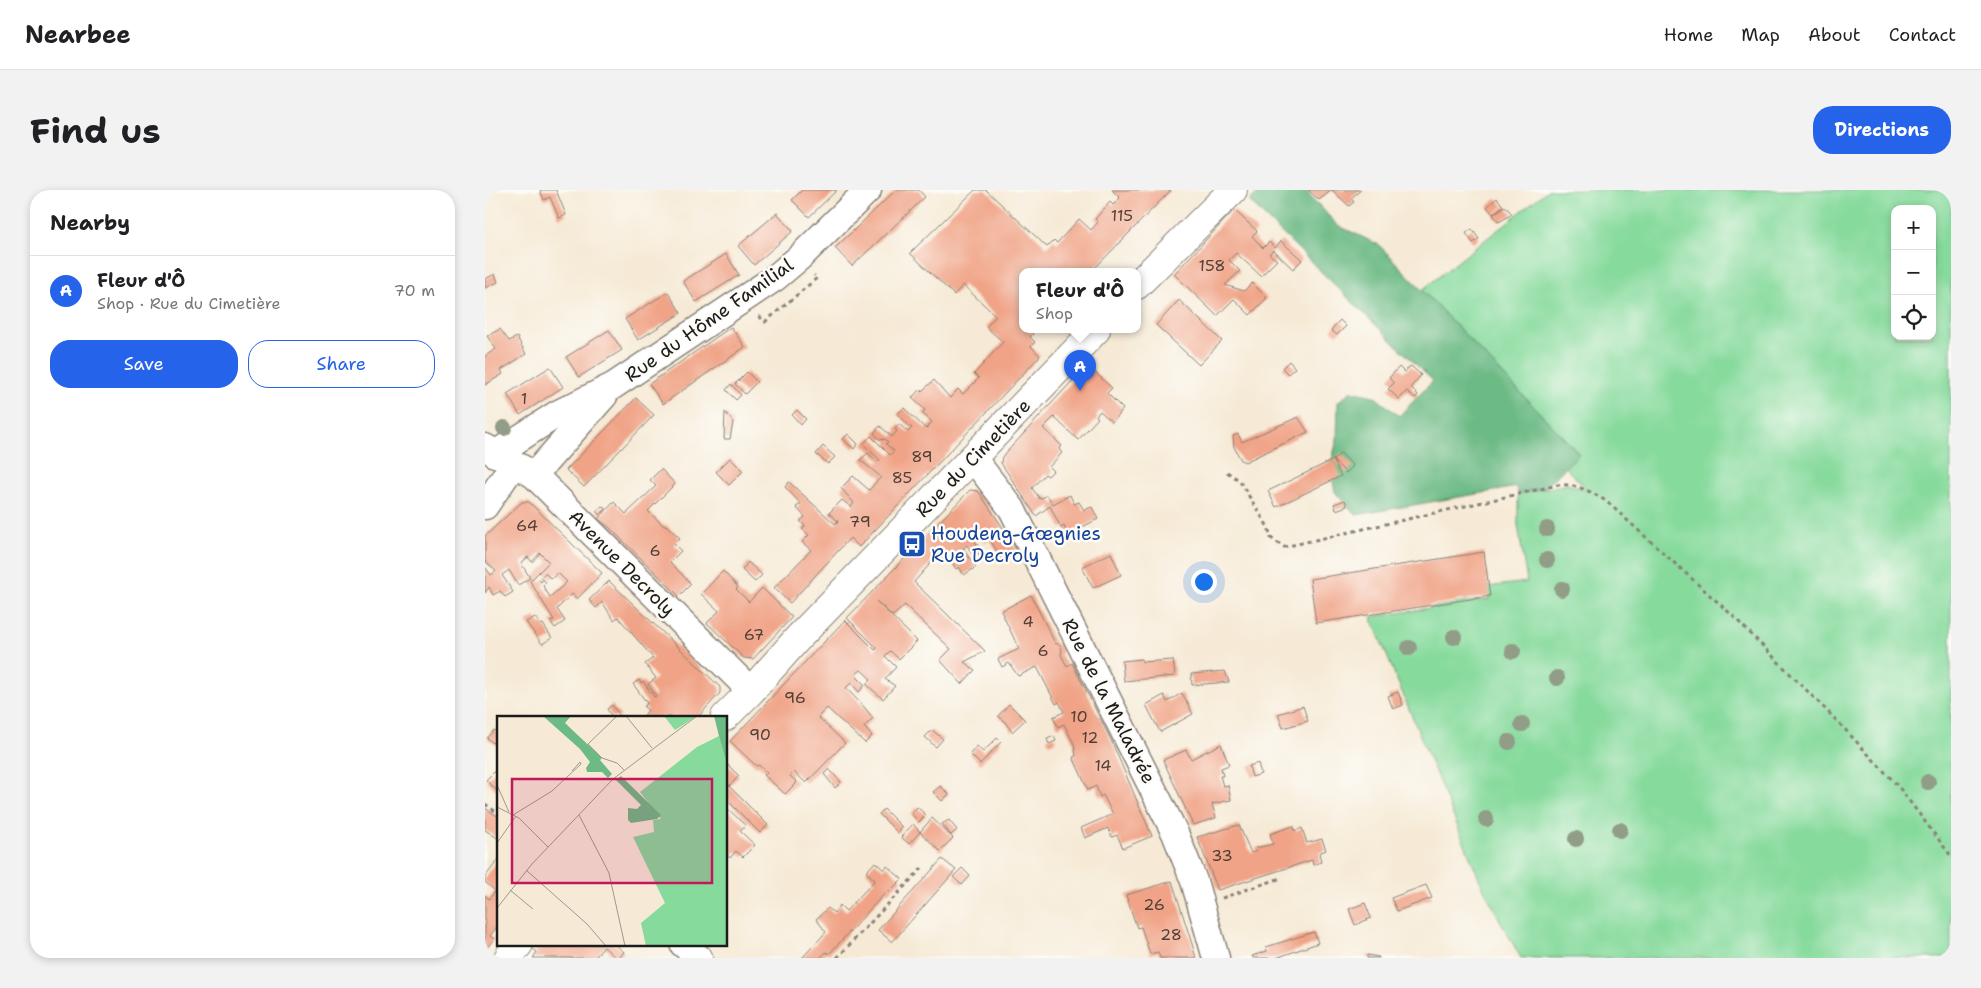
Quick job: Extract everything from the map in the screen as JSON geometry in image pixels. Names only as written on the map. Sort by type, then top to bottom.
[{"type":"street","name":"Rue du Hôme Familial","points":[[507,460],[613,386],[775,278],[801,257],[867,190]]},
{"type":"street","points":[[1141,282],[1233,190]]},
{"type":"street","name":"Rue du Cimetière","points":[[726,716],[799,637],[1093,333]]},
{"type":"street","name":"Rue du Hôme Familial","points":[[507,460],[557,414],[613,386]]},
{"type":"street","name":"Rue de la Maladrée","points":[[973,458],[1012,509],[1175,833],[1201,905],[1216,958]]},
{"type":"street","points":[[485,506],[507,460]]},
{"type":"street","name":"Avenue Decroly","points":[[507,460],[751,691]]},
{"type":"street","points":[[508,958],[517,946]]},
{"type":"street","points":[[685,946],[699,958]]},
{"type":"path","points":[[1227,472],[1239,480],[1268,527],[1271,538],[1284,547],[1558,485],[1568,484],[1589,491],[1606,501],[1733,616],[1768,651],[1898,786],[1951,856]]},
{"type":"path","points":[[485,804],[497,813]]},
{"type":"path","points":[[837,958],[923,868]]},
{"type":"path","points":[[1201,905],[1281,878]]},
{"type":"green space","points":[[1260,190],[1305,190],[1337,225],[1379,245],[1579,454],[1546,487],[1518,494],[1517,487],[1356,515],[1335,492],[1330,467],[1337,440],[1338,402],[1351,391],[1374,396],[1399,416],[1433,381],[1249,201]]},
{"type":"green space","points":[[1548,190],[1951,190],[1951,958],[1521,958],[1481,883],[1371,617],[1489,599],[1487,587],[1527,582],[1518,525],[1518,494],[1568,484],[1587,490],[1565,467],[1579,454],[1422,290]]},
{"type":"building","points":[[540,190],[556,190],[566,215],[559,218],[550,197],[544,200]]},
{"type":"building","points":[[802,190],[837,190],[809,217],[792,200]]},
{"type":"building","points":[[896,190],[919,190],[925,197],[852,266],[835,248]]},
{"type":"building","points":[[975,190],[986,190],[1047,247],[1054,240],[1057,243],[1079,219],[1091,230],[1098,222],[1095,219],[1110,202],[1113,205],[1120,198],[1112,190],[1171,190],[1095,268],[1019,268],[1019,333],[1033,334],[1030,337],[1035,342],[1031,346],[1040,356],[859,547],[850,538],[790,603],[774,588],[811,550],[802,542],[809,535],[802,529],[805,526],[800,521],[805,517],[796,507],[801,504],[785,487],[789,482],[835,524],[838,521],[829,513],[842,500],[851,507],[854,503],[841,488],[853,476],[869,490],[881,477],[860,460],[868,453],[878,462],[880,460],[863,444],[871,436],[890,455],[894,451],[886,444],[888,442],[885,439],[880,440],[874,433],[880,426],[892,437],[897,431],[895,429],[899,424],[908,432],[912,428],[897,414],[904,408],[926,429],[932,422],[922,413],[925,410],[912,398],[919,390],[921,392],[934,380],[950,398],[958,389],[963,394],[979,378],[974,374],[1003,342],[986,327],[996,316],[963,285],[954,295],[910,253]]},
{"type":"building","points":[[1308,190],[1332,190],[1319,200]]},
{"type":"building","points":[[1332,190],[1361,190],[1351,198],[1354,202],[1349,206]]},
{"type":"building","points":[[1497,198],[1503,206],[1493,214],[1487,207]]},
{"type":"building","points":[[1505,206],[1512,214],[1499,222],[1493,215]]},
{"type":"building","points":[[1234,210],[1257,231],[1252,236],[1263,248],[1269,242],[1275,248],[1281,241],[1302,260],[1293,269],[1273,250],[1269,254],[1277,260],[1261,276],[1236,253],[1229,260],[1240,271],[1225,285],[1244,291],[1252,283],[1267,298],[1250,315],[1234,299],[1217,316],[1174,274]]},
{"type":"building","points":[[777,213],[793,231],[754,265],[738,246]]},
{"type":"building","points":[[1472,229],[1479,239],[1473,243],[1466,233]]},
{"type":"building","points":[[726,254],[739,275],[696,302],[683,281]]},
{"type":"building","points":[[495,274],[498,282],[485,288],[485,279]]},
{"type":"building","points":[[668,292],[681,313],[638,340],[625,319]]},
{"type":"building","points":[[1179,300],[1222,341],[1199,365],[1156,325]]},
{"type":"building","points":[[1340,320],[1346,326],[1337,335],[1331,330]]},
{"type":"building","points":[[731,327],[745,347],[663,404],[649,384]]},
{"type":"building","points":[[500,329],[509,341],[517,337],[526,354],[501,370],[503,374],[485,385],[485,356],[496,349],[487,336]]},
{"type":"building","points":[[609,330],[622,350],[579,377],[566,357]]},
{"type":"building","points":[[1289,361],[1295,368],[1288,374],[1282,368]]},
{"type":"building","points":[[1087,365],[1112,388],[1107,393],[1123,409],[1112,422],[1100,411],[1096,416],[1098,418],[1078,440],[1054,417],[1043,428],[1062,446],[1059,449],[1062,453],[1049,467],[1053,471],[1048,476],[1045,474],[1032,488],[1040,499],[1047,495],[1053,504],[1070,495],[1074,504],[1079,502],[1084,510],[1092,507],[1098,519],[1068,534],[1064,526],[1061,528],[1050,506],[1036,516],[1001,463],[1002,457]]},
{"type":"building","points":[[1411,366],[1421,375],[1411,387],[1418,395],[1415,398],[1407,391],[1399,399],[1388,389],[1394,383],[1389,378],[1399,367],[1404,372]]},
{"type":"building","points":[[550,367],[563,387],[520,415],[507,394]]},
{"type":"building","points":[[747,372],[757,382],[745,394],[735,384]]},
{"type":"building","points":[[731,384],[741,395],[736,400],[726,390]]},
{"type":"building","points":[[636,398],[654,415],[584,487],[566,470]]},
{"type":"building","points":[[797,410],[806,419],[801,425],[792,415]]},
{"type":"building","points":[[725,412],[733,422],[730,439],[724,439]]},
{"type":"building","points":[[1298,417],[1308,432],[1245,462],[1241,460],[1234,447],[1233,436],[1238,434],[1242,442]]},
{"type":"building","points":[[848,434],[858,444],[854,449],[843,439]]},
{"type":"building","points":[[823,446],[835,457],[828,464],[816,454]]},
{"type":"building","points":[[1341,453],[1353,466],[1346,473],[1333,460]]},
{"type":"building","points":[[730,458],[743,471],[729,485],[716,472]]},
{"type":"building","points":[[1333,460],[1341,476],[1276,507],[1268,491]]},
{"type":"building","points":[[661,469],[675,484],[648,511],[680,538],[674,544],[681,551],[670,562],[691,584],[679,596],[609,527],[598,519],[614,502],[626,514],[656,486],[650,480]]},
{"type":"building","points":[[970,490],[978,491],[1012,541],[1017,553],[1004,562],[989,539],[985,542],[978,533],[973,538],[982,552],[974,557],[967,545],[963,549],[976,567],[964,575],[959,567],[956,569],[951,561],[954,560],[950,555],[944,562],[937,556],[914,582],[985,651],[964,662],[975,670],[962,684],[940,660],[951,649],[905,605],[893,616],[876,601],[917,641],[899,659],[890,651],[885,656],[896,667],[885,679],[895,686],[883,699],[866,684],[871,679],[861,670],[856,674],[865,685],[859,692],[851,683],[846,688],[873,718],[864,727],[872,736],[865,743],[827,708],[818,717],[845,743],[806,783],[794,772],[790,776],[797,782],[785,794],[764,775],[767,773],[759,765],[754,764],[730,741],[845,620],[875,650],[877,648],[847,618]]},
{"type":"building","points":[[1345,500],[1347,506],[1336,510],[1334,504]]},
{"type":"building","points":[[522,502],[529,502],[602,573],[577,599],[572,594],[557,609],[565,621],[555,628],[550,621],[554,620],[530,581],[549,562],[540,553],[532,562],[528,557],[521,563],[530,578],[518,585],[509,570],[502,575],[513,592],[505,597],[500,591],[493,595],[489,587],[485,593],[485,567],[491,575],[496,571],[485,561],[485,536]],"holes":[[[545,573],[551,579],[558,573],[567,582],[550,597],[543,586],[546,583],[543,579],[541,582],[539,580]]]},
{"type":"building","points":[[602,506],[606,509],[600,515],[596,511]]},
{"type":"building","points":[[1484,552],[1490,596],[1316,623],[1310,579]]},
{"type":"building","points":[[1111,553],[1121,575],[1093,588],[1082,567]]},
{"type":"building","points":[[748,562],[762,575],[755,582],[742,570]]},
{"type":"building","points":[[723,571],[738,587],[736,589],[749,602],[762,588],[792,617],[753,659],[744,658],[707,623],[719,611],[701,594]]},
{"type":"building","points":[[609,581],[720,687],[720,693],[699,716],[644,716],[648,710],[644,707],[647,703],[633,684],[639,680],[641,683],[643,681],[654,697],[656,696],[648,684],[656,678],[645,664],[653,658],[618,617],[614,620],[602,602],[596,608],[589,600]]},
{"type":"building","points":[[1031,595],[1055,643],[1060,645],[1061,655],[1067,666],[1072,663],[1111,740],[1152,836],[1123,848],[1117,835],[1112,837],[1108,828],[1085,838],[1081,828],[1113,814],[1103,795],[1100,797],[1096,786],[1088,790],[1073,757],[1076,756],[1074,744],[1064,724],[1058,727],[1053,717],[1064,712],[1059,702],[1056,704],[1037,667],[1018,676],[1009,663],[1002,667],[998,659],[1019,649],[1001,611]]},
{"type":"building","points":[[535,617],[541,625],[543,624],[552,638],[542,644],[526,622]]},
{"type":"building","points":[[1142,659],[1142,662],[1173,660],[1175,676],[1124,681],[1122,661]]},
{"type":"building","points":[[1225,671],[1229,682],[1192,685],[1191,674]]},
{"type":"building","points":[[1398,692],[1403,705],[1393,709],[1388,696]]},
{"type":"building","points":[[1182,693],[1193,714],[1160,732],[1146,705],[1164,695],[1167,702]]},
{"type":"building","points":[[1009,704],[1025,720],[1012,732],[998,716]]},
{"type":"building","points":[[612,705],[620,716],[611,716],[607,709]]},
{"type":"building","points":[[1303,706],[1308,721],[1283,728],[1278,714]]},
{"type":"building","points":[[494,730],[497,732],[497,746],[487,738]]},
{"type":"building","points":[[932,730],[943,739],[936,747],[925,737]]},
{"type":"building","points":[[1054,736],[1056,741],[1049,744],[1047,739]]},
{"type":"building","points":[[997,738],[1001,742],[980,764],[970,754],[977,746],[983,752]]},
{"type":"building","points":[[1221,744],[1229,765],[1221,768],[1223,776],[1220,776],[1223,786],[1228,785],[1231,800],[1212,804],[1216,818],[1193,825],[1163,760],[1186,750],[1191,759]]},
{"type":"building","points":[[1258,763],[1261,774],[1252,777],[1249,766]]},
{"type":"building","points":[[727,764],[739,776],[729,786],[768,825],[760,833],[727,800]]},
{"type":"building","points":[[497,769],[497,791],[486,780]]},
{"type":"building","points":[[829,769],[841,782],[835,788],[824,774]]},
{"type":"building","points":[[940,786],[949,794],[942,801],[933,792]]},
{"type":"building","points":[[917,807],[926,815],[919,822],[911,814]]},
{"type":"building","points":[[485,808],[497,816],[497,838],[485,830]]},
{"type":"building","points":[[727,808],[746,826],[740,831],[755,845],[743,857],[736,851],[730,858],[727,855]]},
{"type":"building","points":[[884,809],[902,827],[898,833],[879,814]]},
{"type":"building","points":[[932,818],[953,838],[940,851],[920,832]]},
{"type":"building","points":[[949,820],[957,830],[951,835],[942,824]]},
{"type":"building","points":[[913,824],[920,832],[909,844],[901,837]]},
{"type":"building","points":[[1239,825],[1251,853],[1257,851],[1256,848],[1273,844],[1270,834],[1293,826],[1295,831],[1302,828],[1307,843],[1322,839],[1326,850],[1319,853],[1321,862],[1313,865],[1312,860],[1218,890],[1197,837]]},
{"type":"building","points":[[942,859],[956,870],[892,942],[878,930]]},
{"type":"building","points":[[497,862],[497,927],[490,936],[494,939],[485,950],[485,895],[489,899],[495,891],[485,882],[485,877]]},
{"type":"building","points":[[875,862],[884,870],[887,866],[902,879],[889,892],[887,891],[829,954],[826,952],[820,958],[802,958],[826,932],[816,919],[828,908],[834,913],[840,905],[846,911],[875,880],[866,872]]},
{"type":"building","points":[[962,868],[970,876],[962,885],[953,877]]},
{"type":"building","points":[[1172,881],[1196,958],[1160,958],[1158,952],[1150,954],[1141,927],[1137,928],[1126,895]]},
{"type":"building","points":[[1426,885],[1432,898],[1397,911],[1391,898]]},
{"type":"building","points":[[1365,903],[1371,918],[1355,925],[1349,909]]},
{"type":"building","points":[[1314,932],[1318,943],[1276,958],[1253,958],[1252,956],[1267,951],[1266,947]]},
{"type":"building","points":[[530,946],[617,946],[624,952],[619,958],[616,958],[604,947],[596,956],[598,958],[533,958],[537,952]]},
{"type":"building","points":[[1367,955],[1379,957],[1379,958],[1367,958]]},
{"type":"place","name":"Fleur d'Ô","points":[[1080,391]]},
{"type":"place","name":"Houdeng-Gœgnies Rue Decroly","points":[[912,544]]}]
